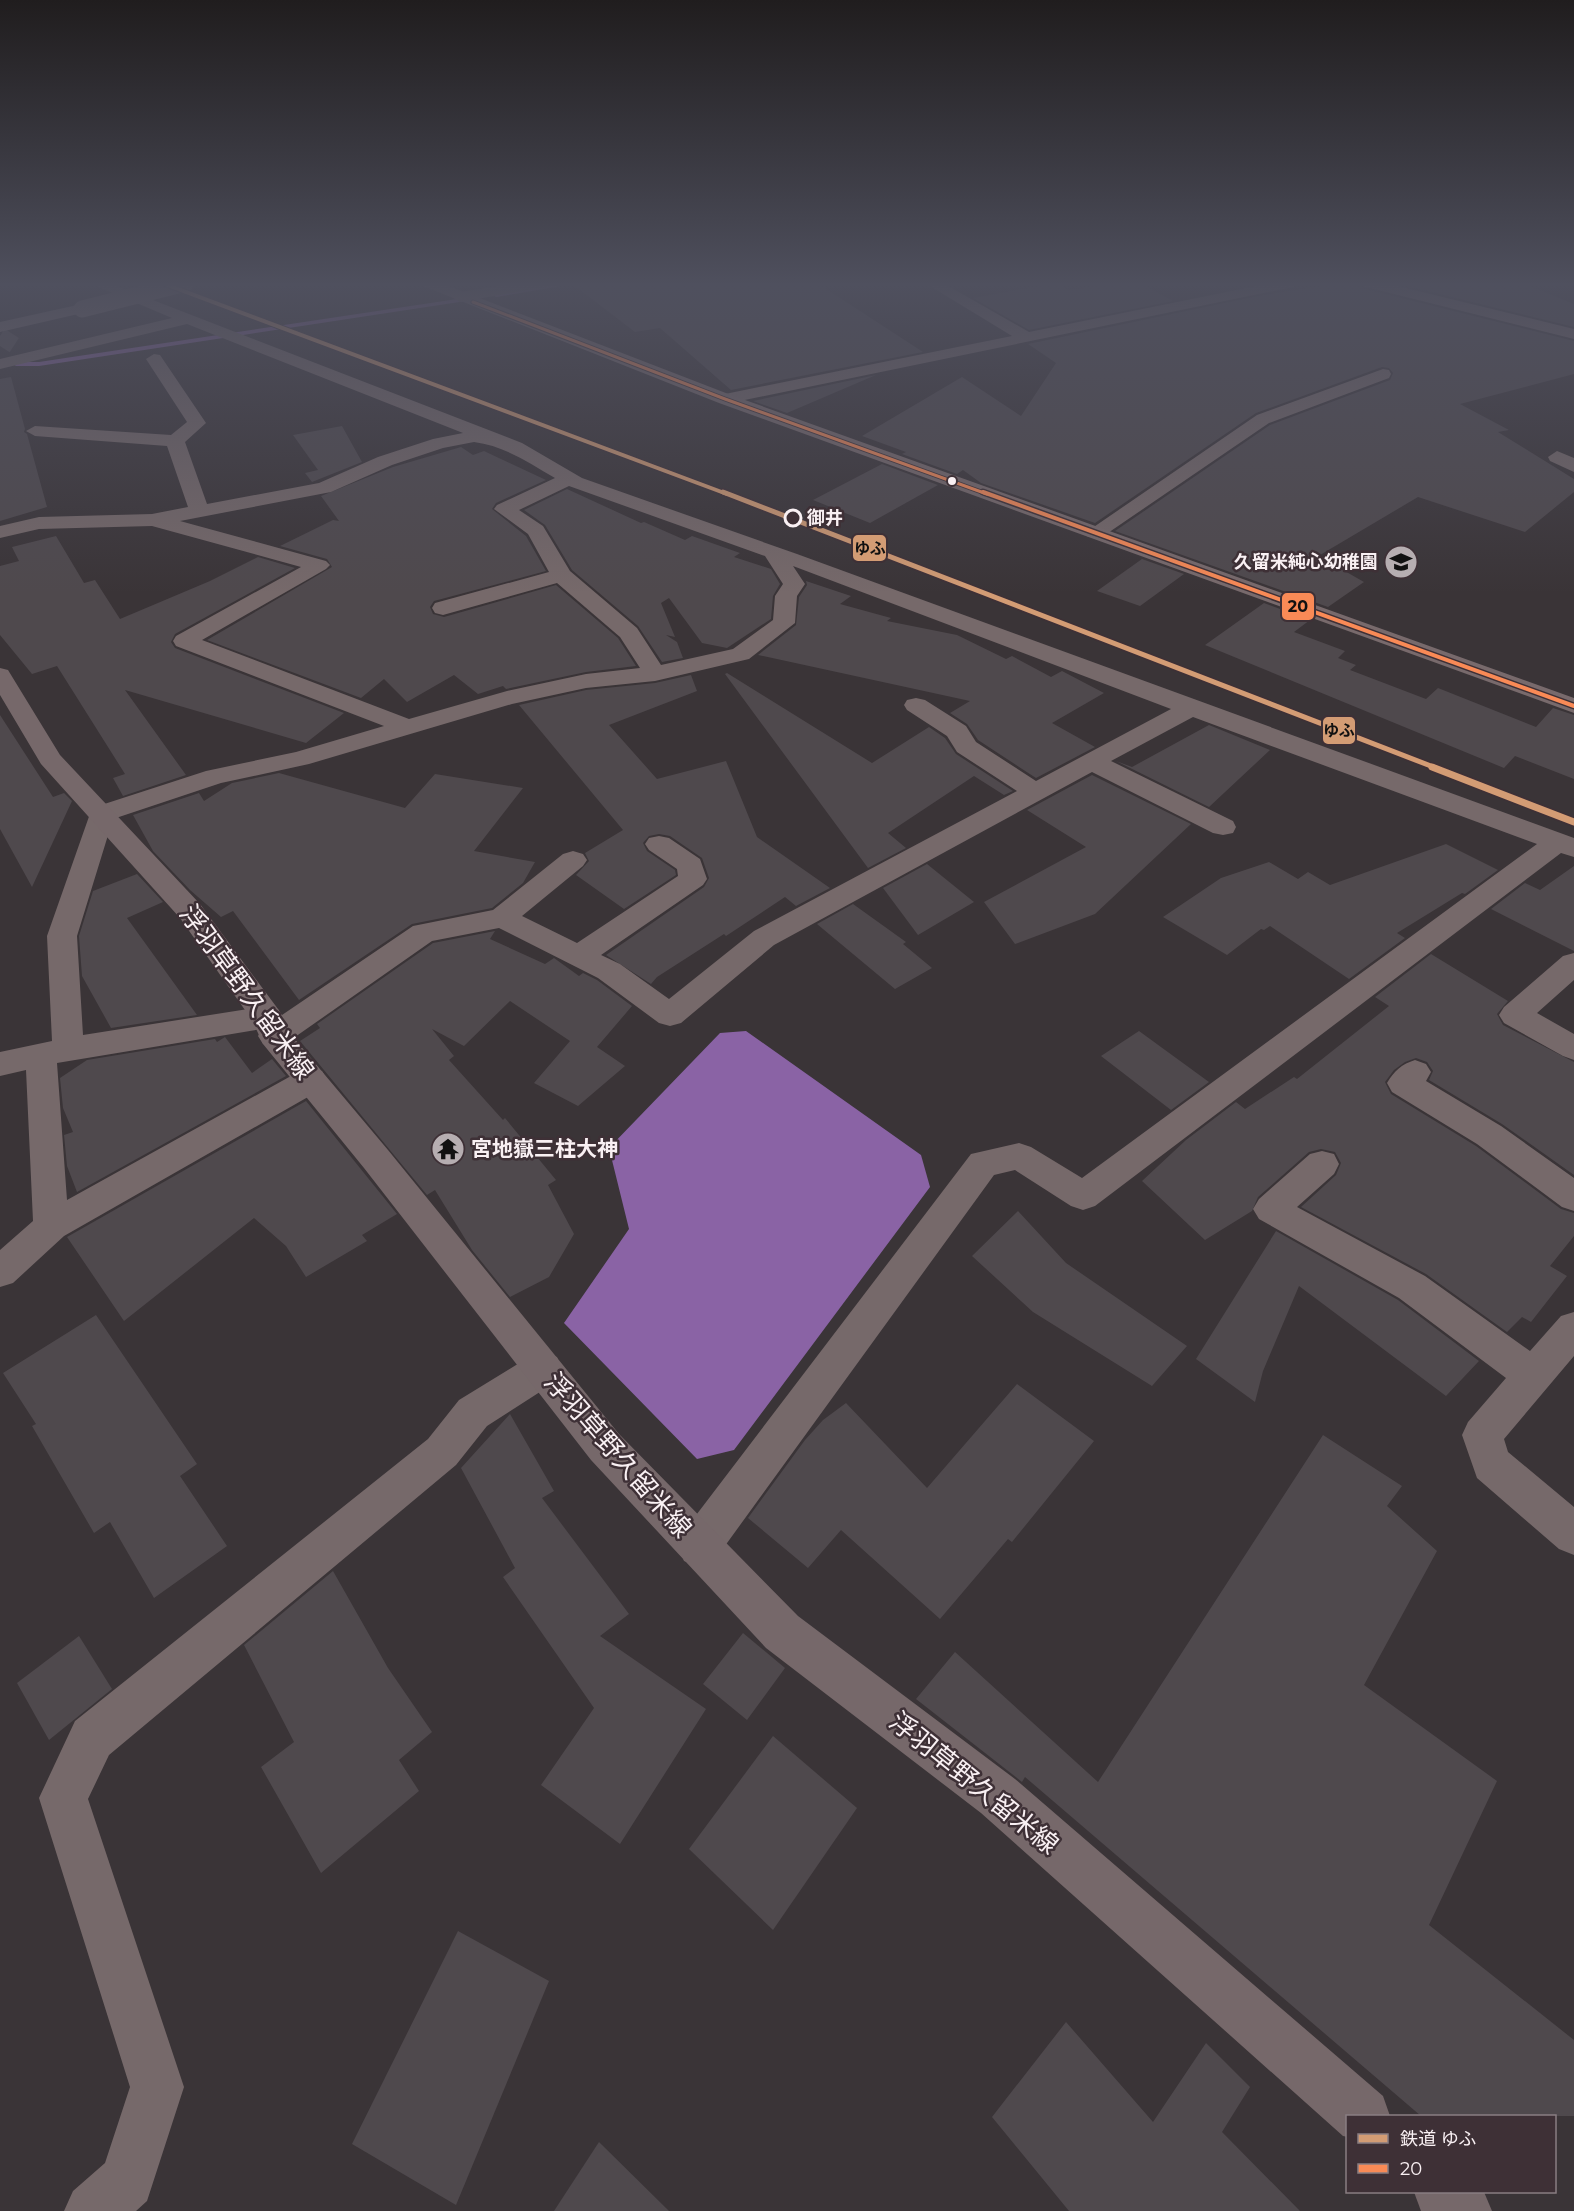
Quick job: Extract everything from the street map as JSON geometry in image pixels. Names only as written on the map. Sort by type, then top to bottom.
[{"type":"main road","name":"浮羽草野久留米線","points":[[0,675],[50,759],[190,911],[311,1080],[605,1447],[782,1632],[998,1796],[1362,2115]]},
{"type":"main road","points":[[1443,2193],[1463,2211]]},
{"type":"street","points":[[36,431],[175,441],[196,423],[172,386]]},
{"type":"street","points":[[357,386],[515,447],[568,479],[1566,845]]},
{"type":"street","points":[[692,386],[1574,706]]},
{"type":"street","points":[[725,399],[787,386]]},
{"type":"street","points":[[1095,533],[1263,419],[1351,386]]},
{"type":"street","points":[[0,532],[39,523],[152,520],[324,488],[385,461],[440,443],[474,438],[494,439]]},
{"type":"street","points":[[175,441],[199,510]]},
{"type":"street","points":[[1574,454],[1557,457],[1574,466]]},
{"type":"street","points":[[568,479],[504,509],[536,530],[561,575],[629,633],[655,674]]},
{"type":"street","points":[[152,520],[319,565],[184,641],[408,727]]},
{"type":"street","points":[[51,1226],[55,1052],[62,936],[101,814],[215,776],[300,759],[507,698],[586,681],[655,674],[741,654],[784,623],[786,596],[794,584],[772,552]]},
{"type":"street","points":[[443,608],[561,575]]},
{"type":"street","points":[[916,705],[957,731],[966,747],[1036,792]]},
{"type":"street","points":[[502,918],[609,971],[670,1015],[764,938],[1191,708]]},
{"type":"street","points":[[1092,762],[1223,827]]},
{"type":"street","points":[[578,956],[693,879],[690,866],[659,844]]},
{"type":"street","points":[[699,1546],[983,1164],[1019,1156],[1083,1196],[1566,845]]},
{"type":"street","points":[[0,1064],[55,1052],[271,1026],[423,933],[502,918],[573,860]]},
{"type":"street","points":[[1574,963],[1515,1015],[1574,1048]]},
{"type":"street","points":[[1414,1072],[1403,1083],[1489,1135],[1574,1197]]},
{"type":"street","points":[[0,1272],[51,1226],[311,1080]]},
{"type":"street","points":[[1322,1164],[1271,1209],[1412,1287],[1533,1376]]},
{"type":"street","points":[[1574,1328],[1482,1435],[1491,1464],[1574,1534]]},
{"type":"street","points":[[93,2211],[127,2181],[157,2087],[63,1798],[92,1738],[442,1452],[473,1413],[543,1369]]},
{"type":"shaded area","points":[[746,1031],[921,1155],[930,1187],[734,1450],[697,1459],[564,1323],[629,1229],[609,1148],[720,1033]]},
{"type":"building","points":[[0,386],[13,386],[24,432],[27,434],[47,507],[0,521]]},
{"type":"building","points":[[727,386],[750,386],[731,390]]},
{"type":"building","points":[[823,386],[850,386],[787,413],[753,401]]},
{"type":"building","points":[[946,386],[976,386],[1021,416],[1041,386],[1329,386],[1256,413],[1095,523],[981,483],[963,470],[957,474],[902,454],[906,452],[862,436]]},
{"type":"building","points":[[1374,386],[1528,386],[1460,404],[1509,430],[1498,432],[1574,479],[1574,492],[1525,532],[1418,497],[1315,558],[1336,566],[1364,582],[1328,607],[1115,531],[1270,425]]},
{"type":"building","points":[[342,426],[362,462],[312,482],[305,473],[318,470],[293,435]]},
{"type":"building","points":[[461,447],[473,455],[484,451],[546,480],[496,503],[492,509],[526,536],[546,571],[434,601],[430,607],[433,614],[444,617],[556,585],[618,638],[636,666],[586,672],[506,689],[503,686],[478,694],[454,675],[407,702],[384,679],[361,698],[207,640],[332,567],[327,559],[280,546],[333,520],[339,521],[321,496],[393,467]]},
{"type":"building","points":[[882,464],[938,485],[870,523],[813,500]]},
{"type":"building","points":[[567,489],[641,523],[644,522],[685,540],[692,536],[740,553],[734,557],[771,569],[780,584],[773,596],[771,619],[727,648],[702,643],[669,598],[661,603],[675,637],[666,635],[677,642],[683,658],[662,662],[638,626],[572,570],[545,525],[524,510]]},
{"type":"building","points":[[56,536],[84,583],[95,580],[120,619],[210,581],[258,557],[295,568],[175,634],[171,642],[175,648],[344,713],[306,743],[125,690],[186,775],[123,796],[113,778],[125,774],[57,666],[32,674],[0,635],[0,566],[19,561],[12,547]]},
{"type":"building","points":[[1142,559],[1184,574],[1140,606],[1097,591]]},
{"type":"building","points":[[806,581],[851,596],[840,604],[891,618],[887,621],[957,635],[1006,659],[1012,656],[1051,677],[1062,671],[1104,693],[1052,723],[1095,747],[1036,778],[978,740],[967,724],[950,713],[970,701],[758,655],[796,625],[799,597],[807,585]]},
{"type":"building","points":[[1264,603],[1310,620],[1294,632],[1345,651],[1338,658],[1356,665],[1350,670],[1426,699],[1438,688],[1536,727],[1553,708],[1574,715],[1574,779],[1515,756],[1504,768],[1205,645]]},
{"type":"building","points":[[727,673],[872,763],[929,727],[945,738],[956,754],[1013,791],[1004,795],[974,776],[888,833],[906,848],[868,868],[725,674]]},
{"type":"building","points":[[691,675],[697,691],[609,725],[657,779],[726,761],[757,837],[830,888],[796,906],[785,897],[726,936],[724,934],[657,977],[651,984],[606,955],[704,887],[709,878],[702,858],[670,836],[659,834],[649,836],[643,843],[647,851],[675,870],[676,875],[624,909],[576,875],[589,861],[585,853],[623,830],[519,705],[586,690],[655,683]]},
{"type":"building","points":[[0,715],[53,797],[64,793],[72,801],[32,887],[0,829]]},
{"type":"building","points":[[1209,725],[1270,750],[1209,807],[1116,761],[1132,767]]},
{"type":"building","points":[[279,773],[405,808],[435,774],[523,788],[474,851],[535,862],[523,883],[492,908],[412,924],[299,1000],[233,911],[221,917],[190,890],[153,851],[133,815],[199,793],[204,801],[232,783]]},
{"type":"building","points":[[1092,775],[1191,824],[1095,914],[1015,944],[984,902],[1086,847],[1027,810]]},
{"type":"building","points":[[1446,844],[1498,870],[1465,894],[1462,893],[1397,933],[1405,938],[1349,979],[1270,926],[1264,930],[1261,929],[1227,955],[1163,917],[1221,878],[1269,862],[1298,879],[1308,872],[1330,885]]},
{"type":"building","points":[[927,864],[974,902],[918,935],[883,888]]},
{"type":"building","points":[[1574,866],[1574,951],[1491,909],[1525,883],[1540,890]]},
{"type":"building","points":[[137,874],[163,902],[127,918],[197,1015],[111,1028],[82,976],[79,936],[93,891]]},
{"type":"building","points":[[853,904],[906,942],[903,944],[932,968],[895,989],[817,924]]},
{"type":"building","points":[[495,931],[490,939],[545,964],[554,958],[579,976],[583,973],[597,980],[632,1006],[597,1047],[625,1066],[578,1106],[534,1083],[570,1041],[510,1001],[464,1046],[432,1029],[454,1056],[449,1060],[503,1120],[505,1118],[556,1180],[548,1185],[574,1234],[549,1277],[510,1297],[472,1250],[435,1190],[427,1195],[300,1041],[320,1028],[317,1024],[433,943]]},
{"type":"building","points":[[1431,954],[1508,1001],[1497,1014],[1503,1025],[1574,1062],[1574,1175],[1502,1124],[1429,1080],[1433,1071],[1427,1062],[1416,1058],[1405,1062],[1394,1070],[1385,1082],[1391,1094],[1476,1146],[1561,1209],[1574,1213],[1574,1236],[1550,1266],[1567,1276],[1531,1322],[1522,1317],[1507,1332],[1426,1274],[1301,1207],[1336,1175],[1341,1163],[1335,1152],[1321,1149],[1309,1152],[1258,1197],[1252,1211],[1205,1240],[1142,1181],[1186,1140],[1236,1102],[1245,1109],[1294,1077],[1297,1079],[1389,1006],[1375,997]]},
{"type":"building","points":[[1139,1031],[1209,1082],[1171,1110],[1101,1056]]},
{"type":"building","points":[[225,1037],[252,1073],[272,1059],[286,1076],[77,1192],[67,1166],[64,1135],[73,1132],[63,1108],[60,1078],[87,1060],[215,1039],[217,1042]]},
{"type":"building","points":[[306,1101],[397,1214],[362,1235],[367,1241],[306,1277],[286,1246],[254,1218],[124,1321],[67,1237]]},
{"type":"building","points":[[1018,1211],[1066,1263],[1187,1346],[1152,1386],[1033,1312],[972,1256]]},
{"type":"building","points":[[1276,1231],[1398,1300],[1479,1361],[1446,1396],[1299,1286],[1263,1371],[1255,1402],[1196,1359]]},
{"type":"building","points":[[96,1315],[197,1464],[180,1476],[227,1546],[154,1598],[110,1522],[94,1533],[32,1426],[36,1424],[3,1373]]},
{"type":"building","points":[[1017,1384],[1094,1441],[1012,1542],[1008,1539],[940,1619],[841,1530],[808,1568],[748,1518],[805,1440],[823,1420],[846,1403],[927,1488]]},
{"type":"building","points":[[510,1414],[554,1491],[542,1498],[629,1614],[600,1636],[706,1709],[620,1844],[541,1785],[594,1708],[503,1577],[515,1568],[461,1468]]},
{"type":"building","points":[[1323,1435],[1402,1486],[1387,1506],[1437,1551],[1364,1685],[1497,1781],[1429,1925],[1574,2040],[1574,2116],[1420,2115],[1025,1777],[1022,1782],[916,1699],[955,1652],[1098,1782]]},
{"type":"building","points":[[333,1571],[388,1668],[432,1732],[399,1760],[419,1791],[321,1873],[261,1767],[294,1742],[244,1645]]},
{"type":"building","points":[[743,1633],[785,1668],[747,1720],[703,1684]]},
{"type":"building","points":[[79,1636],[112,1689],[49,1740],[17,1683]]},
{"type":"building","points":[[773,1736],[857,1808],[773,1930],[689,1849]]},
{"type":"building","points":[[458,1931],[549,1981],[456,2205],[352,2144]]},
{"type":"building","points":[[1066,2022],[1153,2122],[1206,2043],[1250,2087],[1222,2132],[1300,2211],[1069,2211],[992,2117]]},
{"type":"building","points":[[599,2142],[669,2211],[554,2211]]},
{"type":"rail line","name":"ゆふ","points":[[439,386],[790,517],[1574,822]]},
{"type":"transit line","name":"20","points":[[692,386],[1574,706]]},
{"type":"place","name":"御井","points":[[793,518]]},
{"type":"place","name":"久留米純心幼稚園","points":[[1401,562]]},
{"type":"place","name":"宮地嶽三柱大神","points":[[448,1149]]}]
